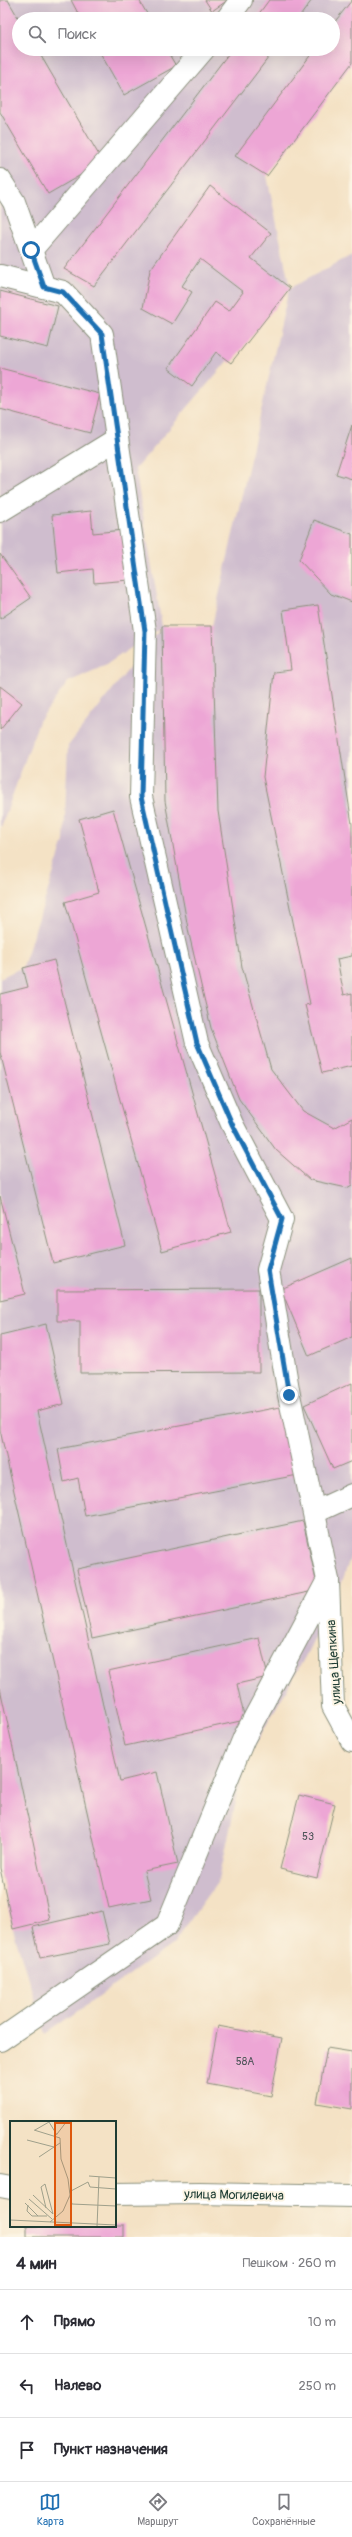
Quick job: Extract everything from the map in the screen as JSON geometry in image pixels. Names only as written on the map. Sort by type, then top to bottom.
[{"type":"street","points":[[232,12],[241,0]]},
{"type":"street","points":[[31,250],[198,56]]},
{"type":"street","points":[[0,180],[14,202],[44,287]]},
{"type":"street","name":"улица Щепкина","points":[[0,276],[63,292],[102,334],[145,631],[141,797],[197,1043],[232,1124],[282,1219],[268,1270],[289,1395],[315,1512],[328,1580],[333,1706],[352,1741]]},
{"type":"street","points":[[0,512],[117,439]]},
{"type":"street","points":[[315,1512],[352,1495]]},
{"type":"street","points":[[0,2040],[167,1925],[244,1738],[328,1580]]},
{"type":"street","points":[[0,2186],[10,2188]]},
{"type":"street","name":"улица Могилевича","points":[[116,2194],[200,2193],[352,2196]]},
{"type":"shaded area","points":[[0,0],[352,0],[352,63],[267,176],[290,288],[352,255],[352,1552],[342,1582],[305,1657],[244,1764],[219,1880],[173,1944],[45,2034],[13,1929],[0,1868],[0,978],[23,967],[64,841],[68,746],[161,628],[104,666],[68,682],[39,721],[0,830]],"holes":[[[289,289],[212,626],[162,626],[135,469]]]},
{"type":"building","points":[[0,0],[8,0],[15,12],[12,12],[12,56],[41,56],[103,162],[48,194],[0,112]]},
{"type":"building","points":[[71,0],[139,0],[146,12],[77,12]]},
{"type":"building","points":[[205,0],[228,0],[212,11]]},
{"type":"building","points":[[269,0],[312,0],[303,12],[260,12]]},
{"type":"building","points":[[352,0],[352,63],[267,176],[235,156],[310,56],[340,56],[340,15]]},
{"type":"building","points":[[102,56],[170,56],[176,66],[124,95]]},
{"type":"building","points":[[227,56],[270,56],[94,286],[64,269]]},
{"type":"building","points":[[210,186],[271,233],[251,258],[290,288],[231,363],[216,352],[192,386],[168,368],[215,302],[229,311],[243,292],[200,259],[182,286],[192,292],[172,324],[143,308],[150,270]]},
{"type":"building","points":[[0,291],[58,306],[48,348],[0,336]]},
{"type":"building","points":[[0,368],[100,394],[90,433],[0,409]]},
{"type":"building","points":[[352,425],[352,479],[336,474]]},
{"type":"building","points":[[91,511],[93,533],[124,530],[129,580],[94,583],[93,569],[58,573],[52,515]]},
{"type":"building","points":[[314,520],[352,534],[352,602],[331,594],[299,560]]},
{"type":"building","points":[[0,554],[31,598],[0,619]]},
{"type":"building","points":[[318,605],[352,824],[352,956],[337,959],[344,995],[352,993],[352,1066],[322,1073],[305,1005],[310,1004],[263,777],[274,672],[291,670],[283,610]]},
{"type":"building","points":[[162,626],[212,626],[218,811],[242,967],[271,1069],[303,1111],[334,1128],[352,1118],[352,1185],[347,1188],[310,1180],[276,1150],[239,1099],[211,1028],[189,934],[165,801]]},
{"type":"building","points":[[0,686],[22,703],[0,730]]},
{"type":"building","points":[[113,809],[231,1232],[162,1251],[65,902],[99,892],[79,819]]},
{"type":"building","points":[[54,960],[125,1245],[53,1263],[0,1052],[0,994],[28,987],[23,968]]},
{"type":"building","points":[[0,1196],[25,1294],[0,1300]]},
{"type":"building","points":[[352,1258],[352,1337],[309,1356],[281,1289]]},
{"type":"building","points":[[259,1289],[259,1372],[80,1373],[80,1321],[57,1321],[57,1290]]},
{"type":"building","points":[[46,1324],[64,1404],[37,1411],[120,1781],[157,1772],[178,1864],[144,1871],[151,1899],[109,1908],[0,1430],[0,1335]]},
{"type":"building","points":[[352,1383],[352,1461],[333,1469],[304,1405]]},
{"type":"building","points":[[285,1406],[298,1475],[85,1516],[78,1478],[64,1482],[58,1449]]},
{"type":"building","points":[[303,1521],[318,1590],[92,1638],[77,1569]]},
{"type":"building","points":[[259,1638],[268,1677],[237,1684],[245,1720],[125,1746],[108,1671]]},
{"type":"building","points":[[0,1688],[50,1920],[13,1929],[0,1868]]},
{"type":"building","points":[[299,1795],[335,1804],[317,1878],[280,1869]]},
{"type":"building","points":[[102,1911],[110,1944],[40,1958],[33,1927]]},
{"type":"building","points":[[218,2026],[282,2038],[271,2096],[207,2084]]},
{"type":"building","points":[[327,2048],[352,2052],[352,2109],[317,2103]]},
{"type":"building","points":[[116,2225],[124,2225],[124,2237],[27,2237],[27,2227],[116,2227]]},
{"type":"route","points":[[31,250],[44,287],[63,292],[102,334],[145,631],[141,797],[197,1043],[232,1124],[282,1219],[268,1270],[289,1395]]}]
